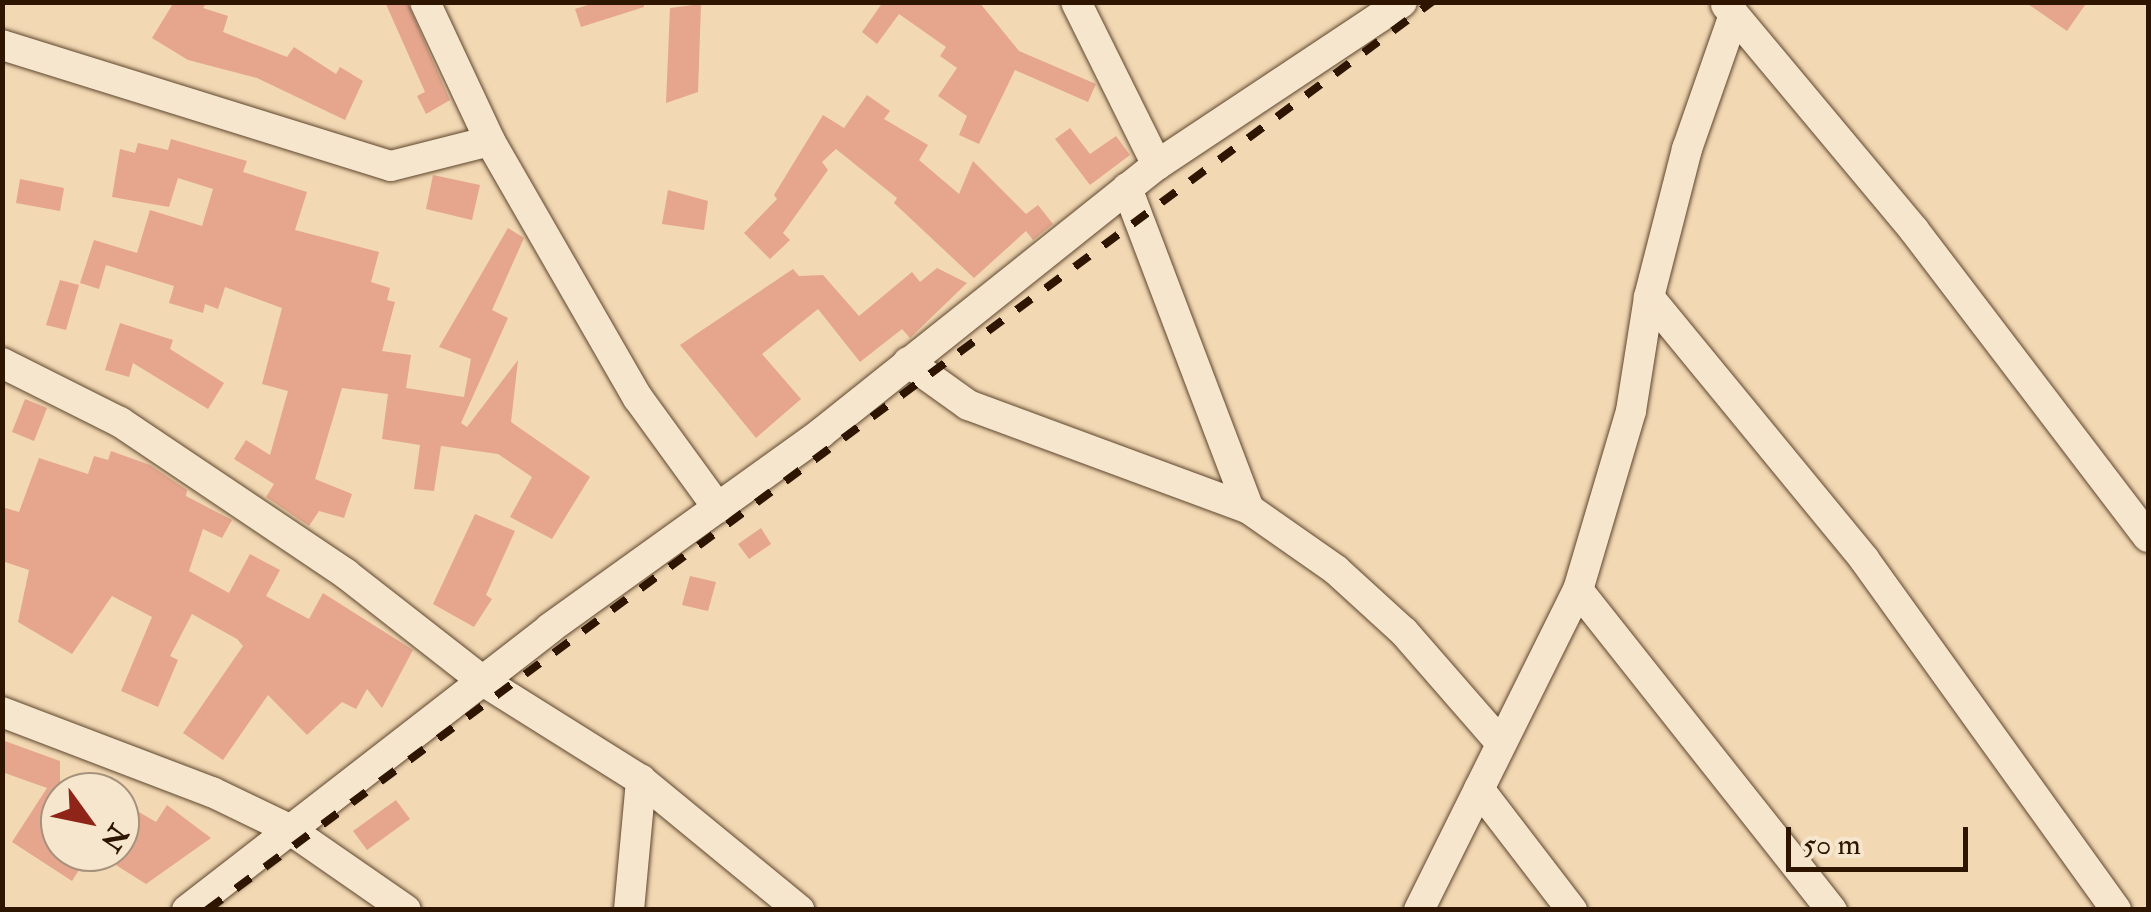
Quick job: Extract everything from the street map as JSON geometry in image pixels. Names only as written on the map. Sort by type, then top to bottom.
[{"type":"street","points":[[424,2],[490,140],[638,398],[718,508]]},
{"type":"street","points":[[1076,2],[1157,165]]},
{"type":"street","points":[[187,910],[483,681],[718,508],[1157,165],[1402,2]]},
{"type":"street","points":[[1419,910],[1578,590],[1630,411],[1649,297],[1687,149],[1729,9]]},
{"type":"street","points":[[1729,9],[1914,230],[2148,537]]},
{"type":"street","points":[[2,45],[390,166],[490,140]]},
{"type":"street","points":[[1127,188],[1250,509]]},
{"type":"street","points":[[1649,297],[1864,559],[2116,910]]},
{"type":"street","points":[[2,362],[120,422],[346,574],[483,681],[641,780],[798,910]]},
{"type":"street","points":[[908,362],[968,405],[1250,509],[1336,570],[1404,632],[1502,743]]},
{"type":"street","points":[[1578,590],[1832,910]]},
{"type":"street","points":[[2,712],[212,792],[289,829],[406,910]]},
{"type":"street","points":[[629,910],[641,780]]},
{"type":"street","points":[[1479,789],[1572,910]]},
{"type":"building","points":[[174,2],[207,2],[203,8],[228,16],[223,32],[287,57],[294,47],[336,74],[340,67],[363,81],[345,120],[257,78],[188,60],[152,38]]},
{"type":"building","points":[[385,2],[407,2],[450,100],[426,114],[417,96],[425,92]]},
{"type":"building","points":[[597,2],[644,2],[644,7],[581,27],[575,9]]},
{"type":"building","points":[[883,2],[979,2],[1019,51],[1096,84],[1088,102],[1015,70],[979,144],[959,135],[967,116],[938,96],[957,68],[940,56],[946,47],[899,14],[877,44],[862,32]]},
{"type":"building","points":[[2025,2],[2087,2],[2067,31]]},
{"type":"building","points":[[701,4],[698,92],[666,103],[670,8]]},
{"type":"building","points":[[867,95],[890,111],[884,119],[928,145],[919,160],[959,194],[973,161],[1026,214],[1038,205],[1053,224],[1033,240],[1026,231],[974,278],[894,203],[897,198],[836,149],[822,162],[828,170],[783,233],[790,240],[770,259],[744,233],[777,199],[774,195],[823,115],[844,128]]},
{"type":"building","points":[[1070,128],[1090,154],[1116,136],[1130,155],[1090,185],[1055,139]]},
{"type":"building","points":[[171,139],[247,161],[243,172],[307,192],[295,230],[379,252],[371,282],[390,288],[387,300],[395,302],[382,351],[411,355],[406,388],[464,397],[471,359],[439,347],[508,228],[524,238],[492,310],[508,318],[461,423],[467,427],[518,360],[511,422],[590,477],[552,539],[510,517],[532,477],[498,454],[441,446],[434,491],[414,489],[420,445],[382,439],[388,394],[342,388],[315,479],[352,494],[344,518],[319,511],[309,526],[266,497],[274,484],[234,459],[246,440],[270,455],[288,391],[262,384],[282,308],[225,287],[218,309],[205,304],[203,313],[169,303],[174,286],[106,265],[99,289],[80,283],[94,240],[137,253],[150,210],[202,226],[213,189],[178,178],[169,207],[112,197],[120,149],[135,153],[138,143],[168,150]]},
{"type":"building","points":[[433,175],[480,185],[472,220],[426,209]]},
{"type":"building","points":[[20,179],[64,188],[60,211],[16,203]]},
{"type":"building","points":[[668,190],[708,201],[704,230],[662,224]]},
{"type":"building","points":[[937,268],[967,283],[910,338],[902,329],[860,362],[818,309],[762,354],[801,399],[756,438],[680,345],[793,269],[799,276],[823,275],[859,316],[912,272],[920,282]]},
{"type":"building","points":[[60,280],[79,285],[66,330],[46,325]]},
{"type":"building","points":[[120,323],[173,340],[170,349],[224,383],[208,409],[133,363],[129,377],[105,370]]},
{"type":"building","points":[[25,399],[47,408],[34,441],[12,432]]},
{"type":"building","points":[[111,451],[150,465],[187,490],[186,496],[232,520],[222,538],[203,529],[189,571],[229,593],[250,554],[280,570],[266,596],[309,619],[323,593],[413,650],[382,708],[367,689],[356,709],[342,702],[307,735],[268,695],[223,760],[183,733],[243,646],[237,639],[192,614],[170,656],[178,660],[158,707],[121,691],[152,617],[112,596],[72,654],[18,622],[29,570],[2,561],[2,507],[19,512],[39,458],[88,474],[94,456],[108,460]]},
{"type":"building","points":[[475,514],[515,531],[486,595],[492,599],[474,627],[433,604]]},
{"type":"building","points":[[761,528],[771,544],[749,559],[738,544]]},
{"type":"building","points":[[690,576],[716,582],[708,611],[682,605]]},
{"type":"building","points":[[2,740],[60,761],[60,772],[40,772],[40,786],[2,772]]},
{"type":"building","points":[[40,799],[40,860],[12,842]]},
{"type":"building","points":[[396,800],[410,819],[367,850],[353,831]]},
{"type":"building","points":[[167,805],[211,838],[146,884],[127,872],[140,872],[140,813],[156,822]]},
{"type":"building","points":[[58,872],[78,872],[72,881]]},
{"type":"railway","points":[[207,910],[1432,2]]}]
